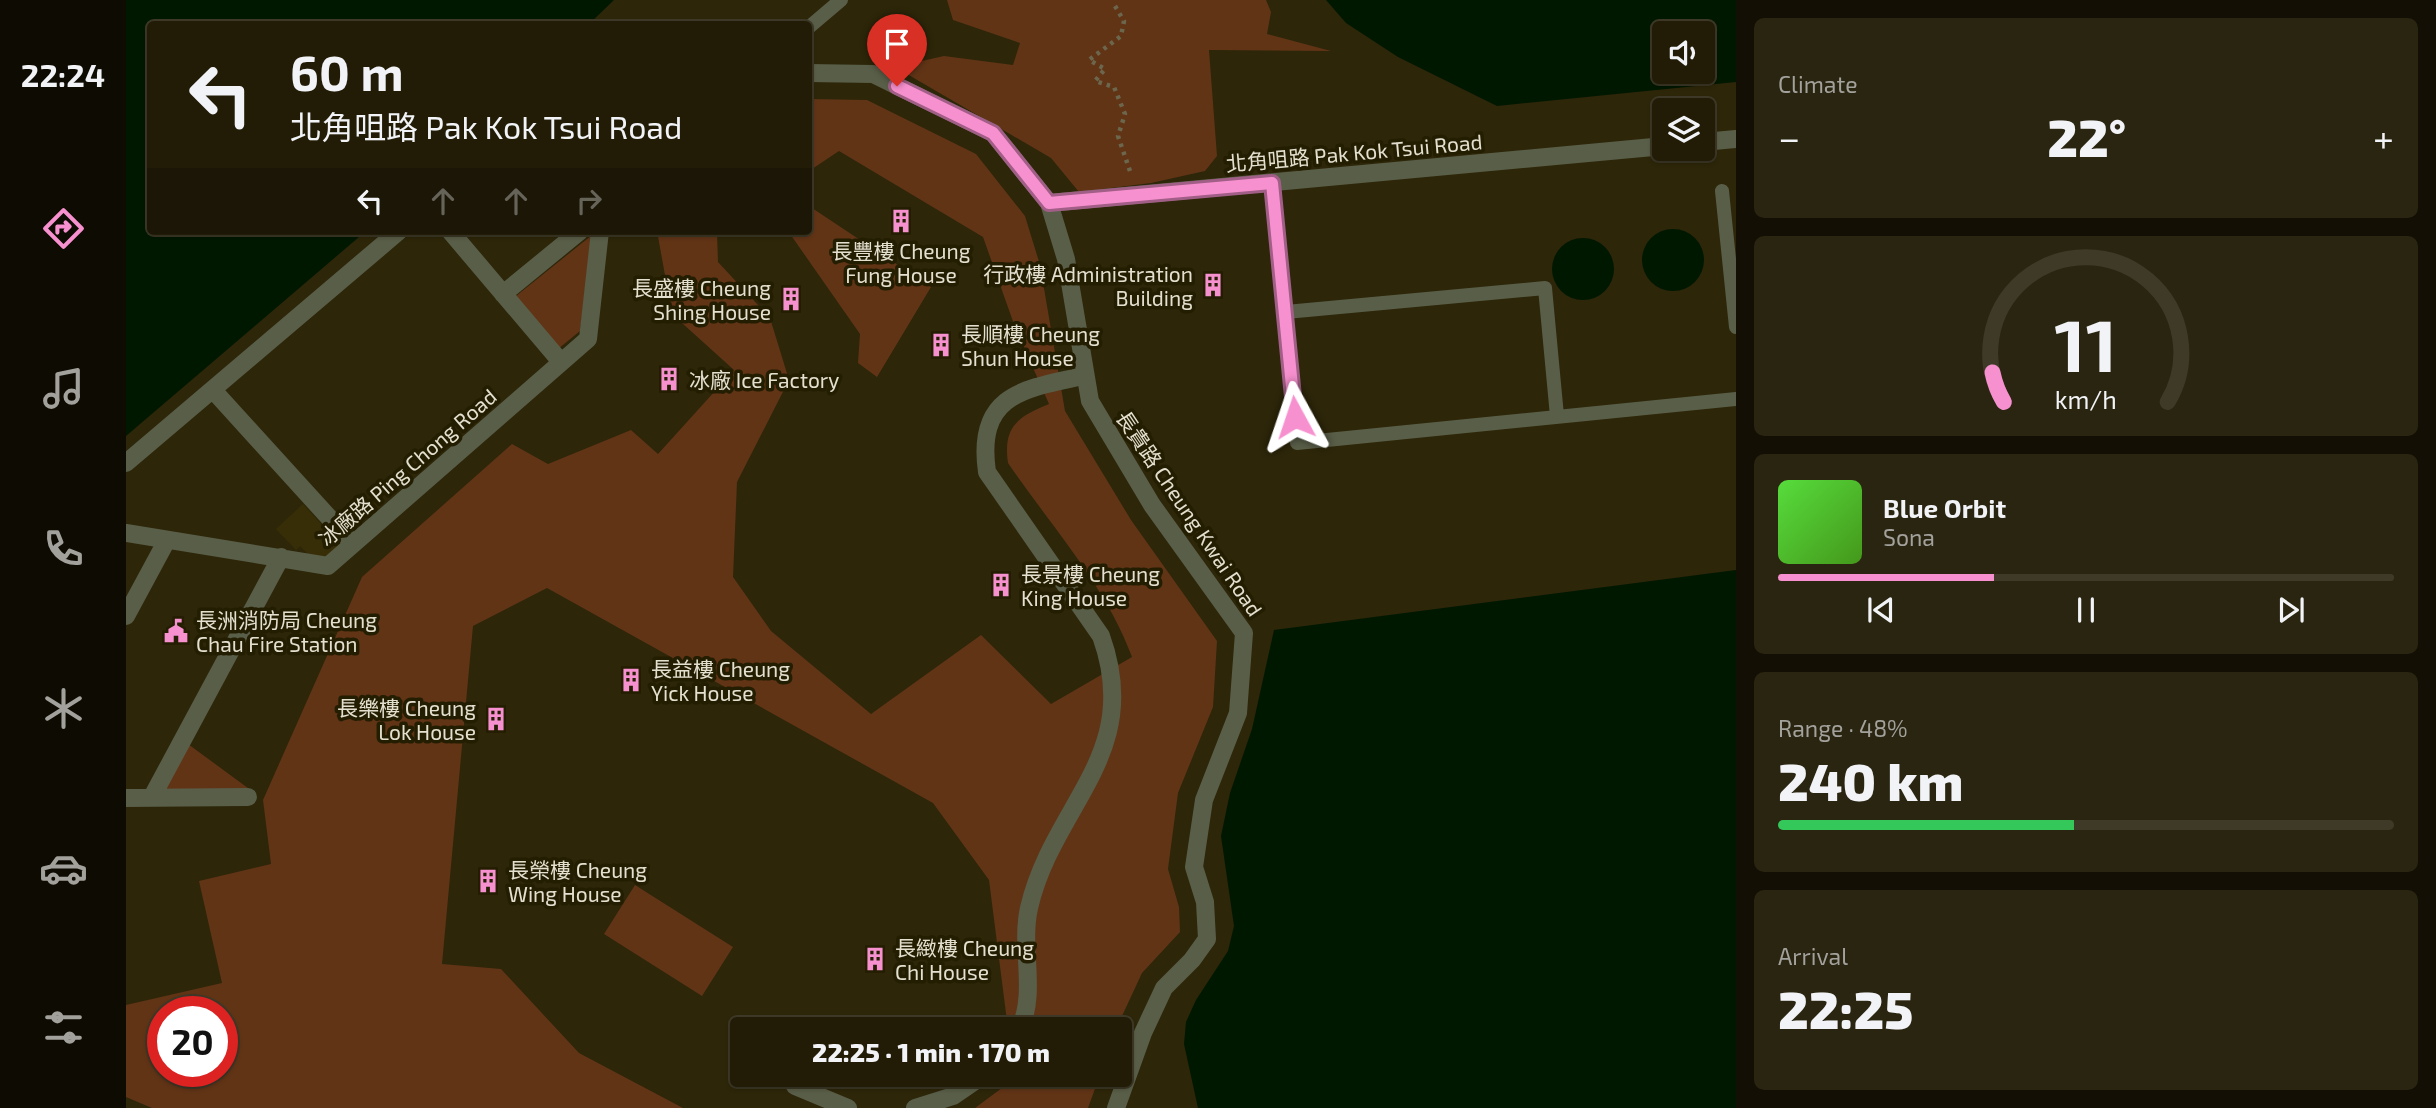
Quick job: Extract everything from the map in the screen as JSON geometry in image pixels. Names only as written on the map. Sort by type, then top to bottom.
[{"type":"street","name":"長貴路 Cheung Kwai Road","points":[[812,73],[873,74],[993,133],[1049,203],[1066,259],[1083,376],[1090,401],[1152,505],[1244,633],[1238,713],[1204,800],[1194,867],[1205,902],[1207,939],[1192,960],[1164,988],[1143,1033],[1115,1108]]},
{"type":"street","points":[[1715,141],[1736,139]]},
{"type":"street","name":"北角咀路 Pak Kok Tsui Road","points":[[1049,203],[1652,147]]},
{"type":"street","points":[[126,463],[394,235]]},
{"type":"street","points":[[453,235],[561,362]]},
{"type":"street","points":[[503,294],[575,235]]},
{"type":"street","name":"冰廠路 Ping Chong Road","points":[[126,533],[328,566],[588,339],[600,235]]},
{"type":"street","points":[[1023,1017],[1029,990],[1026,936],[1034,887],[1105,745],[1113,718],[1115,690],[1111,662],[1101,636],[987,472],[983,445],[991,419],[1009,398],[1033,386],[1083,376]]},
{"type":"street","points":[[212,390],[354,544]]},
{"type":"street","points":[[126,616],[166,540]]},
{"type":"street","points":[[152,797],[281,557]]},
{"type":"street","points":[[126,798],[248,797]]},
{"type":"street","points":[[797,1087],[820,1099],[848,1108]]},
{"type":"street","points":[[915,1108],[953,1096],[966,1087]]},
{"type":"lane","points":[[812,25],[841,0]]},
{"type":"lane","points":[[1272,183],[1297,443],[1736,399]]},
{"type":"lane","points":[[1722,191],[1736,327]]},
{"type":"lane","points":[[1286,313],[1545,288],[1557,416]]},
{"type":"path","points":[[1115,6],[1124,21],[1121,36],[1088,60],[1105,69],[1095,81],[1114,87],[1125,114],[1118,136],[1138,195]]},
{"type":"shaded area","points":[[126,0],[614,0],[592,21],[147,21],[147,235],[361,235],[126,436]]},
{"type":"shaded area","points":[[947,0],[1266,0],[1271,12],[1267,34],[1331,51],[1209,50],[1217,156],[1205,171],[1151,183],[1079,192],[1051,158],[895,67],[944,56],[1013,65],[1020,43],[953,20]]},
{"type":"shaded area","points":[[1326,0],[1736,0],[1736,82],[1497,106],[1398,57],[1346,23]]},
{"type":"shaded area","points":[[812,99],[867,100],[976,154],[1025,216],[1040,265],[1065,411],[1131,520],[1217,641],[1213,707],[1178,793],[1168,869],[1179,907],[1180,932],[1142,973],[1122,1017],[1006,1017],[989,880],[933,803],[547,588],[473,626],[442,964],[501,969],[579,1053],[683,1108],[152,1108],[126,1097],[126,1005],[147,1000],[147,1087],[238,1087],[238,996],[165,996],[222,983],[199,881],[271,864],[263,800],[362,577],[512,444],[548,464],[631,430],[658,454],[734,370],[672,314],[658,235],[717,235],[718,262],[770,318],[789,380],[737,482],[733,577],[771,631],[871,714],[981,635],[1051,704],[1132,657],[1093,581],[1008,463],[1010,432],[1021,419],[1049,404],[1015,327],[983,237],[839,151],[812,169]]},
{"type":"shaded area","points":[[812,208],[931,287],[877,377],[858,363],[860,334],[791,235],[812,235]]},
{"type":"shaded area","points":[[1673,229],[1695,238],[1704,260],[1695,282],[1673,291],[1651,282],[1642,260],[1651,238]]},
{"type":"shaded area","points":[[592,235],[580,331],[558,349],[516,296]]},
{"type":"shaded area","points":[[1583,238],[1605,247],[1614,269],[1605,291],[1583,300],[1561,291],[1552,269],[1561,247]]},
{"type":"shaded area","points":[[303,504],[341,546],[327,559],[310,556],[300,546],[296,550],[276,529]]},
{"type":"shaded area","points":[[1736,570],[1736,1108],[1198,1108],[1184,1044],[1186,1022],[1196,1000],[1228,951],[1234,926],[1221,836],[1230,793],[1252,729],[1274,630]]},
{"type":"shaded area","points":[[188,744],[252,791],[164,790]]},
{"type":"shaded area","points":[[635,885],[733,947],[702,996],[604,934]]},
{"type":"shaded area","points":[[1003,1087],[1096,1087],[1088,1108],[975,1108]]},
{"type":"place","name":"長豐樓 Cheung Fung House","points":[[901,221]]},
{"type":"place","name":"行政樓 Administration Building","points":[[1213,285]]},
{"type":"place","name":"長盛樓 Cheung Shing House","points":[[791,299]]},
{"type":"place","name":"長順樓 Cheung Shun House","points":[[941,345]]},
{"type":"place","name":"冰廠 Ice Factory","points":[[669,379]]},
{"type":"place","name":"長景樓 Cheung King House","points":[[1001,585]]},
{"type":"place","name":"長洲消防局 Cheung Chau Fire Station","points":[[176,631]]},
{"type":"place","name":"長益樓 Cheung Yick House","points":[[631,680]]},
{"type":"place","name":"長樂樓 Cheung Lok House","points":[[496,719]]},
{"type":"place","name":"長榮樓 Cheung Wing House","points":[[488,881]]},
{"type":"place","name":"長緻樓 Cheung Chi House","points":[[875,959]]},
{"type":"route","points":[[897,86],[993,133],[1049,203],[1272,183],[1295,417]]}]
